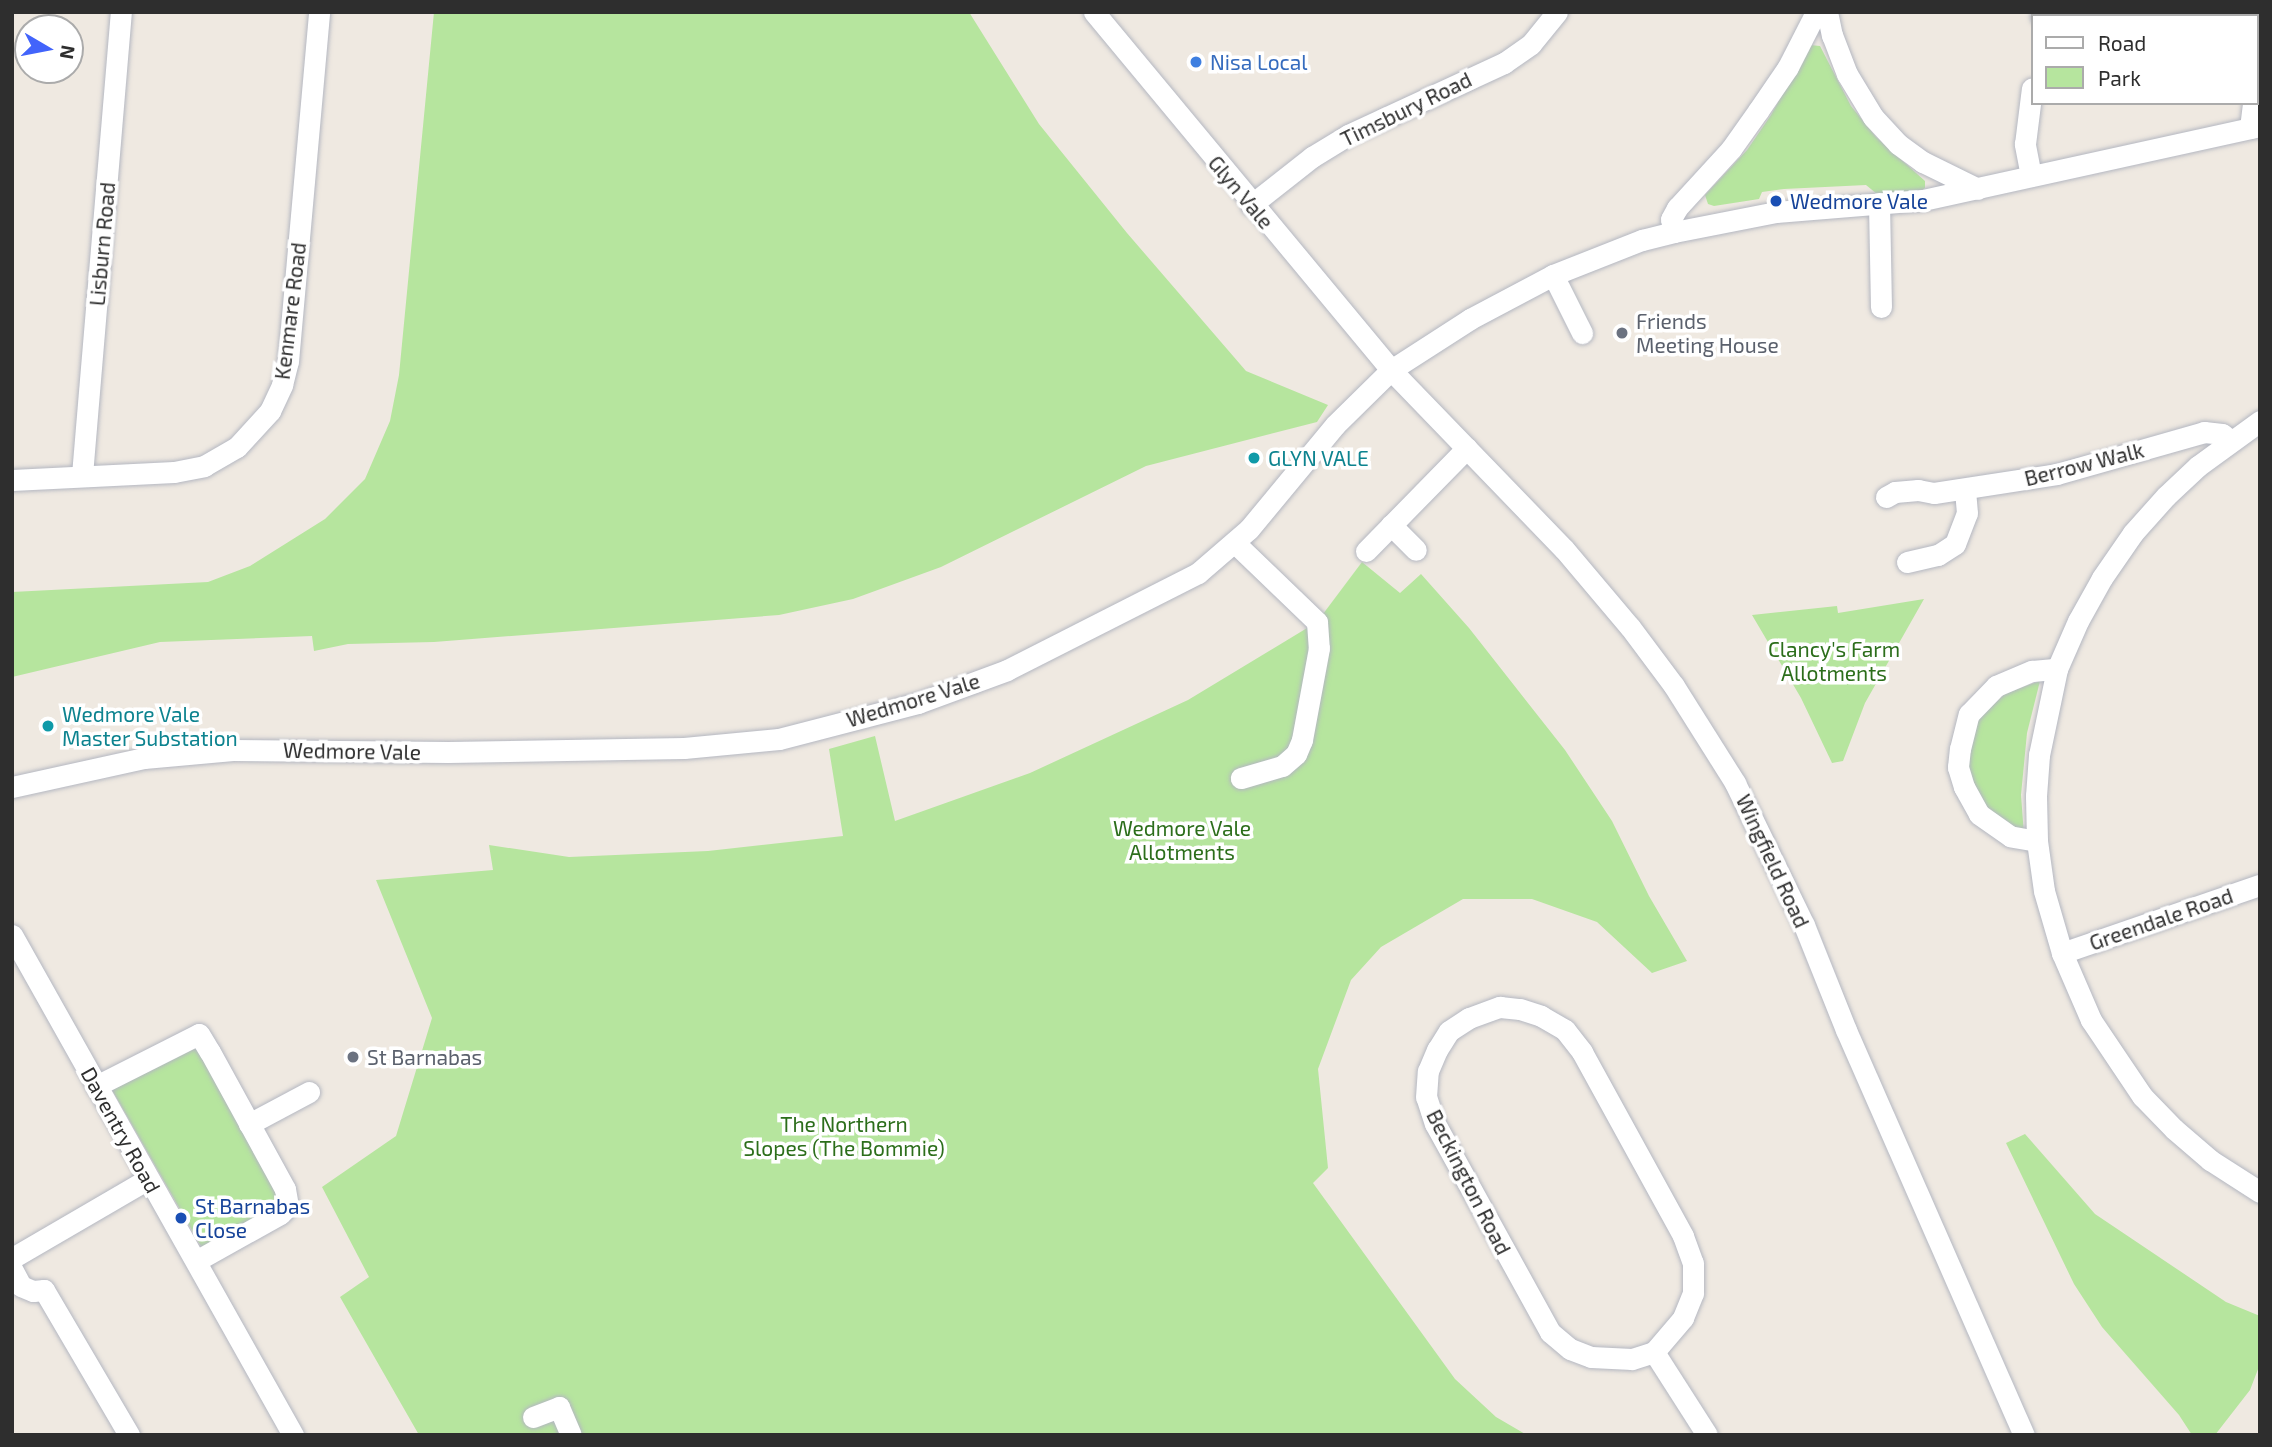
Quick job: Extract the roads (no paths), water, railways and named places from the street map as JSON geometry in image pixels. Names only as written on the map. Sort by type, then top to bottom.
[{"type":"street","name":"Lisburn Road","points":[[82,475],[121,12]]},
{"type":"street","name":"Kenmare Road","points":[[12,480],[174,472],[204,466],[246,440],[276,401],[288,360],[319,12]]},
{"type":"street","name":"Glyn Vale","points":[[1094,12],[1251,205],[1391,370]]},
{"type":"street","name":"Timsbury Road","points":[[1251,205],[1312,157],[1348,135],[1504,63],[1531,44],[1557,12]]},
{"type":"street","points":[[1674,232],[1671,219],[1677,208],[1731,149],[1758,111],[1788,67],[1816,12]]},
{"type":"street","points":[[1827,12],[1832,35],[1847,74],[1873,117],[1898,144],[1923,162],[1978,189]]},
{"type":"street","points":[[2030,104],[2025,144],[2031,176]]},
{"type":"street","points":[[2253,105],[2255,127]]},
{"type":"street","name":"Wedmore Vale","points":[[12,787],[144,758],[233,750],[448,752],[684,748],[779,739],[918,703],[1007,670],[1198,573],[1235,543],[1275,502],[1335,425],[1391,370],[1470,318],[1553,275],[1642,240],[1674,232],[1776,212],[1923,200],[2255,127]]},
{"type":"street","points":[[1879,203],[1881,307]]},
{"type":"street","points":[[1553,275],[1582,333]]},
{"type":"street","name":"Wingfield Road","points":[[1391,370],[1564,549],[1630,627],[1674,686],[1735,783],[1804,925],[1846,1030],[2024,1435]]},
{"type":"street","points":[[2260,421],[2230,440],[2198,466],[2133,533],[2078,621],[2057,669],[2039,755],[2037,841],[2044,891],[2062,953],[2091,1020],[2142,1096],[2210,1160],[2260,1192]]},
{"type":"street","name":"Berrow Walk","points":[[1886,497],[1895,492],[1918,490],[1934,493],[2057,474],[2204,432],[2222,434],[2230,440]]},
{"type":"street","points":[[1366,551],[1467,448]]},
{"type":"street","points":[[1907,562],[1938,555],[1955,544],[1968,513],[1965,489]]},
{"type":"street","points":[[1391,525],[1416,550]]},
{"type":"street","points":[[1235,543],[1317,622],[1319,648],[1302,740],[1296,754],[1282,766],[1241,778]]},
{"type":"street","points":[[2037,841],[2010,836],[1979,814],[1964,787],[1958,767],[1960,749],[1969,714],[1996,686],[2032,671],[2057,669]]},
{"type":"street","name":"Greendale Road","points":[[2062,953],[2260,885]]},
{"type":"street","name":"Daventry Road","points":[[12,934],[293,1435]]},
{"type":"street","name":"Beckington Road","points":[[1500,1007],[1520,1009],[1541,1016],[1564,1030],[1582,1052],[1683,1236],[1693,1263],[1693,1293],[1683,1318],[1654,1352],[1632,1359],[1591,1357],[1570,1349],[1550,1332],[1535,1308],[1435,1124],[1426,1097],[1428,1072],[1437,1050],[1449,1031],[1469,1018],[1500,1007]]},
{"type":"street","points":[[96,1086],[199,1034],[285,1189],[288,1206],[280,1214],[196,1261]]},
{"type":"street","points":[[249,1124],[309,1092]]},
{"type":"street","points":[[129,1435],[44,1290],[33,1291],[21,1286],[13,1261],[148,1180]]},
{"type":"street","points":[[1654,1352],[1707,1435]]},
{"type":"street","points":[[533,1417],[559,1407],[571,1435]]},
{"type":"place","name":"Nisa Local","points":[[1196,62]]},
{"type":"place","name":"Wedmore Vale","points":[[1776,201]]},
{"type":"place","name":"Friends Meeting House","points":[[1622,333]]},
{"type":"place","name":"GLYN VALE","points":[[1254,458]]},
{"type":"place","name":"Wedmore Vale Master Substation","points":[[48,726]]},
{"type":"place","name":"St Barnabas","points":[[353,1057]]},
{"type":"place","name":"St Barnabas Close","points":[[181,1218]]},
{"type":"park label","name":"Clancy's Farm Allotments","points":[[1834,661]]},
{"type":"park label","name":"Wedmore Vale Allotments","points":[[1182,840]]},
{"type":"park label","name":"The Northern Slopes (The Bommie)","points":[[844,1136]]}]
